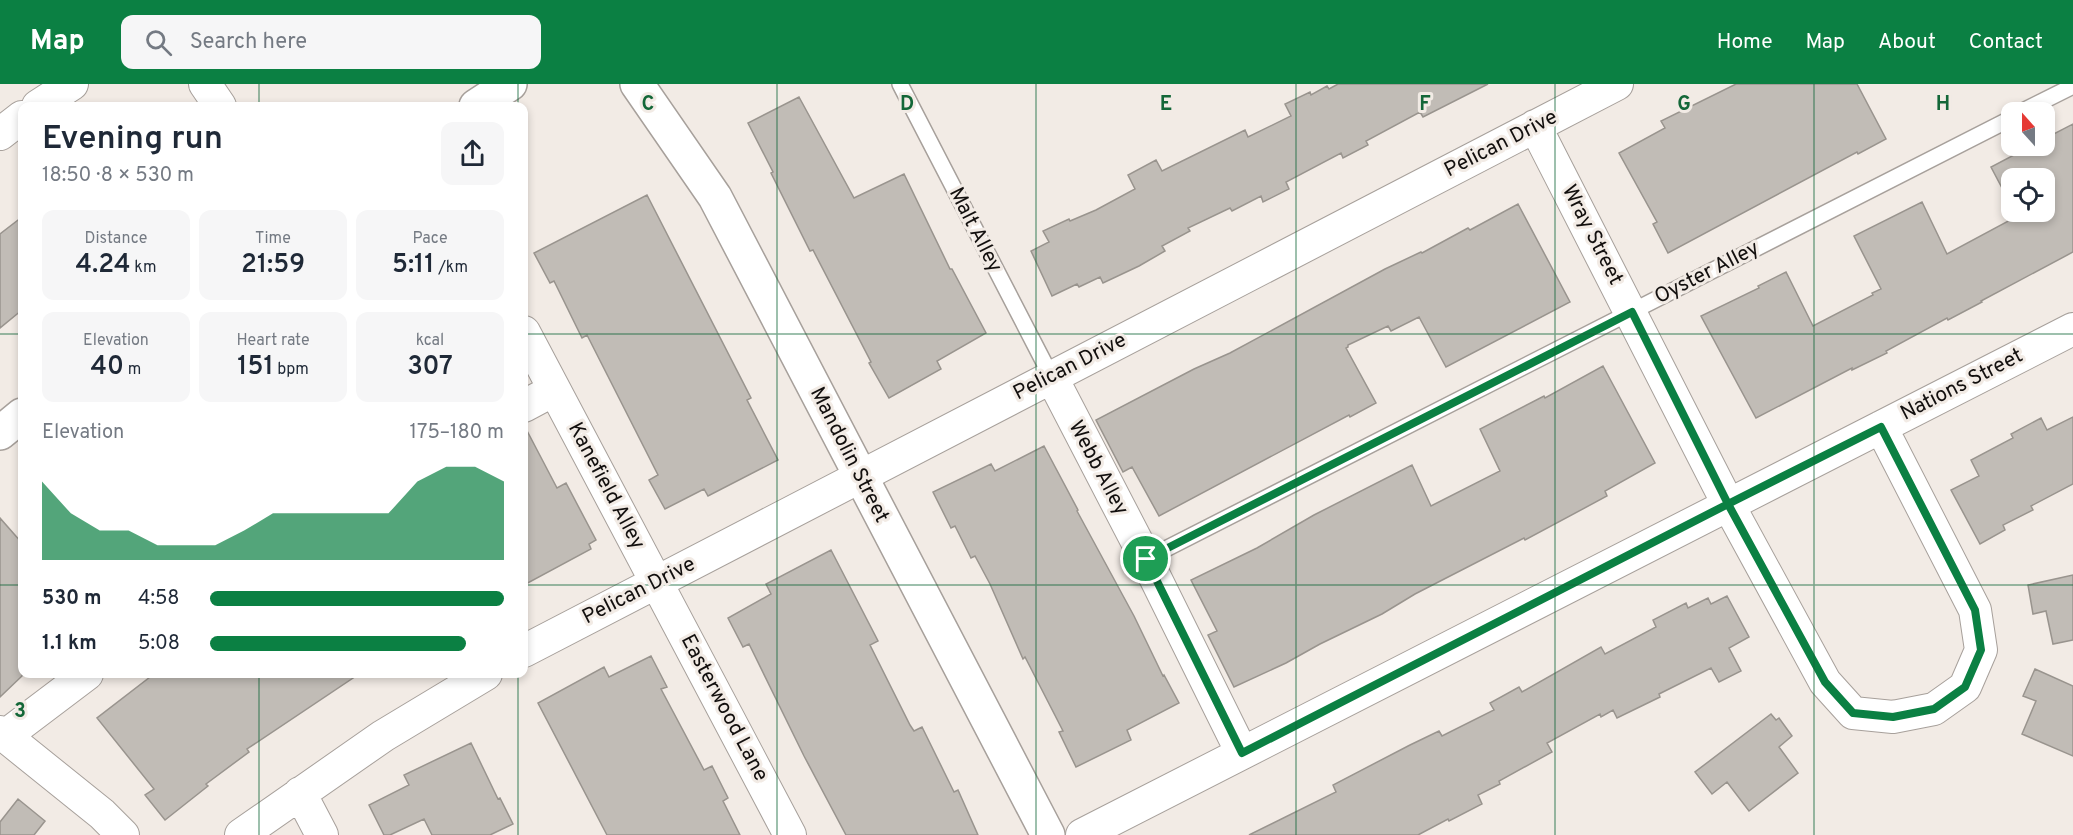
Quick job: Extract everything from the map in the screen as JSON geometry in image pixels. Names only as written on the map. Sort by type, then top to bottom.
[{"type":"street","points":[[44,102],[72,84]]},
{"type":"street","points":[[205,84],[217,102]]},
{"type":"street","points":[[482,102],[510,84]]},
{"type":"street","name":"Mandolin Street","points":[[637,84],[715,197],[1048,835]]},
{"type":"street","name":"Pelican Drive","points":[[528,649],[1617,84]]},
{"type":"street","points":[[0,134],[18,120]]},
{"type":"street","name":"Wray Street","points":[[1535,126],[1632,312],[1728,504],[1825,682],[1853,713],[1893,717],[1934,709],[1965,687],[1981,650],[1975,610],[1881,427]]},
{"type":"street","name":"Nations Street","points":[[1082,835],[2073,328]]},
{"type":"street","name":"Kanefield Alley","points":[[528,340],[657,582]]},
{"type":"street","name":"Webb Alley","points":[[1051,376],[1146,559],[1242,753]]},
{"type":"street","points":[[528,404],[554,390]]},
{"type":"street","points":[[0,433],[18,418]]},
{"type":"street","name":"Easterwood Lane","points":[[657,582],[790,835]]},
{"type":"street","points":[[81,678],[2,734],[102,814],[123,835]]},
{"type":"street","points":[[241,835],[383,736],[479,678]]},
{"type":"street","points":[[300,793],[322,835]]},
{"type":"lane","name":"Malt Alley","points":[[900,84],[1051,376]]},
{"type":"lane","points":[[2041,102],[2073,86]]},
{"type":"lane","name":"Oyster Alley","points":[[1146,559],[2001,124]]},
{"type":"building","points":[[1338,84],[1488,84],[1423,117],[1420,112],[1366,141],[1368,145],[1343,158],[1341,153],[1286,182],[1289,189],[1263,202],[1261,196],[1232,211],[1230,208],[1188,228],[1190,231],[1162,246],[1165,251],[1139,266],[1103,283],[1100,277],[1079,287],[1077,284],[1052,296],[1031,251],[1049,242],[1043,231],[1096,210],[1135,189],[1128,175],[1156,160],[1162,171],[1245,130],[1248,137],[1291,116],[1285,104],[1310,92],[1311,95],[1327,86],[1329,89]]},
{"type":"building","points":[[1736,84],[1857,84],[1886,139],[1858,154],[1857,152],[1668,253],[1653,224],[1657,222],[1619,153],[1665,128],[1661,121]]},
{"type":"building","points":[[799,97],[854,198],[904,174],[950,269],[986,333],[937,361],[941,369],[889,398],[869,363],[871,362],[813,250],[810,251],[748,123]]},
{"type":"building","points":[[2073,124],[2073,252],[1886,351],[1887,353],[1852,370],[1852,368],[1756,418],[1701,316],[1786,272],[1813,326],[1881,289],[1854,236],[1922,202],[1947,254],[2007,222],[2055,222],[2055,168],[2001,168],[2001,186],[1991,167],[2012,156],[2055,156],[2055,133]]},
{"type":"building","points":[[647,195],[751,398],[747,400],[778,460],[708,496],[704,489],[665,509],[649,480],[658,475],[587,335],[582,338],[554,281],[550,283],[534,253]]},
{"type":"building","points":[[1518,204],[1570,302],[1446,367],[1419,317],[1391,331],[1388,326],[1348,345],[1346,348],[1376,403],[1350,417],[1349,415],[1159,516],[1132,467],[1123,472],[1096,420],[1230,353],[1385,269],[1422,253],[1468,228],[1470,230]]},
{"type":"building","points":[[18,220],[18,313],[0,328],[0,234]]},
{"type":"building","points":[[1603,366],[1655,463],[1605,491],[1607,496],[1525,540],[1524,538],[1415,594],[1382,614],[1234,687],[1208,635],[1217,631],[1191,580],[1257,548],[1314,515],[1412,465],[1431,506],[1500,471],[1480,429],[1544,396],[1545,398]]},
{"type":"building","points":[[2073,417],[2073,484],[2031,506],[2033,510],[2003,525],[2005,530],[1980,544],[1951,490],[1979,476],[1971,460],[2013,438],[2011,434],[2041,418],[2047,430]]},
{"type":"building","points":[[528,433],[557,488],[566,483],[596,540],[589,544],[591,549],[528,583]]},
{"type":"building","points":[[1044,446],[1179,703],[1127,730],[1131,740],[1076,767],[1059,732],[1063,731],[1025,657],[1023,659],[990,584],[975,556],[971,558],[955,526],[951,528],[933,492],[991,464],[995,471]]},
{"type":"building","points":[[0,518],[18,538],[18,678],[20,678],[0,697]]},
{"type":"building","points":[[831,550],[878,641],[870,645],[910,725],[914,731],[922,727],[954,792],[958,790],[978,835],[846,835],[749,644],[743,647],[728,618],[771,594],[766,584]]},
{"type":"building","points":[[2073,575],[2073,640],[2053,644],[2046,611],[2033,614],[2028,585]]},
{"type":"building","points":[[1727,596],[1749,637],[1729,648],[1741,671],[1719,682],[1711,668],[1617,718],[1613,710],[1601,717],[1600,714],[1547,743],[1552,752],[1478,795],[1482,804],[1449,821],[1448,819],[1418,835],[1249,835],[1336,792],[1333,785],[1410,745],[1439,731],[1442,736],[1494,710],[1490,703],[1519,687],[1522,692],[1601,647],[1605,654],[1656,627],[1653,620],[1686,603],[1688,608],[1708,598],[1711,604]]},
{"type":"building","points":[[651,656],[667,687],[661,689],[704,770],[712,766],[728,798],[723,801],[740,835],[607,835],[538,703],[604,667],[609,677]]},
{"type":"building","points":[[2035,669],[2073,686],[2073,756],[2022,734],[2036,701],[2023,696]]},
{"type":"building","points":[[149,678],[353,678],[247,749],[249,752],[206,784],[208,786],[165,820],[145,795],[154,789],[97,718]]},
{"type":"building","points":[[1771,714],[1776,720],[1779,718],[1792,736],[1779,747],[1798,773],[1749,811],[1727,782],[1712,794],[1695,772]]},
{"type":"building","points":[[471,743],[498,799],[500,798],[513,824],[490,835],[432,835],[424,819],[390,835],[384,835],[369,805],[409,785],[404,775]]},
{"type":"building","points":[[18,799],[45,821],[34,835],[0,835],[0,822]]},
{"type":"route","points":[[1146,559],[1242,753],[1728,504],[1825,682],[1853,713],[1893,717],[1934,709],[1965,687],[1981,650],[1975,610],[1881,427],[1728,504],[1632,312],[1146,559]]}]
